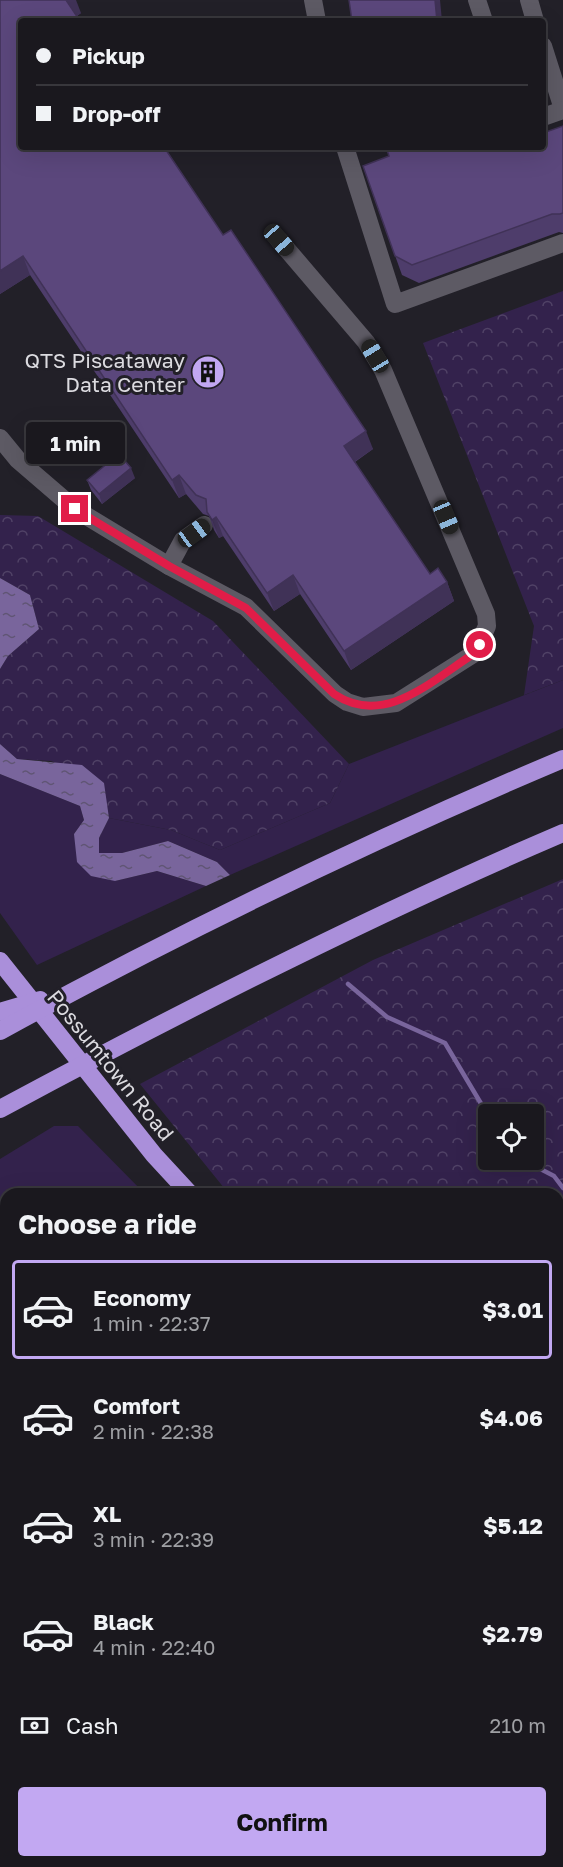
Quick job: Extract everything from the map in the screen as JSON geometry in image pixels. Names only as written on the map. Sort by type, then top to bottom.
[{"type":"highway","points":[[0,1031],[107,974],[324,867],[563,759]]},
{"type":"highway","points":[[5,1107],[153,1028],[410,901],[563,833]]},
{"type":"highway","name":"Possumtown Road","points":[[0,961],[154,1155],[184,1188]]},
{"type":"highway","points":[[0,1012],[74,991]]},
{"type":"street","points":[[314,0],[317,18]]},
{"type":"street","points":[[477,0],[483,18]]},
{"type":"street","points":[[529,0],[534,18]]},
{"type":"street","points":[[546,56],[563,110],[546,116]]},
{"type":"street","points":[[346,150],[395,304],[563,243]]},
{"type":"street","points":[[0,438],[18,460],[75,509],[169,566],[246,608],[334,694],[346,702],[363,707],[396,703],[475,653],[487,626],[481,601],[383,370],[366,342],[279,240]]},
{"type":"street","points":[[169,566],[183,540],[204,525]]},
{"type":"green space","points":[[563,291],[563,680],[524,695],[534,626],[423,343]]},
{"type":"green space","points":[[0,515],[38,516],[213,621],[349,764],[330,803],[220,850],[171,830],[109,818],[103,783],[51,761],[17,759],[0,744],[0,669],[8,656],[39,629],[30,595],[0,578]]},
{"type":"green space","points":[[563,680],[563,728],[230,875],[217,862],[168,841],[122,853],[99,854],[99,838],[109,818],[171,830],[220,850],[330,803],[349,764]]},
{"type":"green space","points":[[0,774],[80,806],[84,820],[74,834],[115,881],[157,871],[206,886],[37,965],[0,913]]},
{"type":"green space","points":[[563,879],[563,1188],[224,1188],[140,1084],[373,960]]},
{"type":"green space","points":[[54,1126],[78,1126],[139,1188],[0,1188],[0,1159]]},
{"type":"water","points":[[0,578],[30,595],[39,629],[8,656],[0,669]]},
{"type":"water","points":[[0,744],[17,759],[82,765],[104,783],[109,818],[99,838],[99,853],[122,853],[168,841],[217,862],[230,875],[206,886],[157,871],[115,881],[91,876],[77,862],[74,834],[84,820],[80,806],[0,774]]},
{"type":"building","name":"QTS Piscataway Data Center","points":[[0,0],[66,0],[78,18],[18,18],[18,150],[166,150],[223,235],[231,230],[366,431],[344,446],[430,574],[438,568],[447,582],[344,651],[293,575],[267,593],[216,517],[212,520],[207,512],[206,499],[196,495],[179,475],[172,480],[23,256],[0,271]]},
{"type":"building","points":[[349,0],[435,0],[437,18],[352,18]]},
{"type":"building","points":[[563,126],[563,213],[552,214],[412,265],[395,256],[363,166],[389,156],[387,150],[546,150],[546,132]]},
{"type":"building","points":[[119,454],[131,468],[99,494],[87,480]]},
{"type":"waterway","points":[[348,984],[387,1017],[445,1043],[481,1104]]},
{"type":"waterway","points":[[542,1170],[554,1176],[563,1188]]},
{"type":"place","name":"QTS Piscataway Data Center","points":[[208,372]]},
{"type":"route","points":[[75,509],[169,566],[246,608],[334,694],[346,702],[363,707],[378,707],[396,703],[475,653],[480,645]]}]
